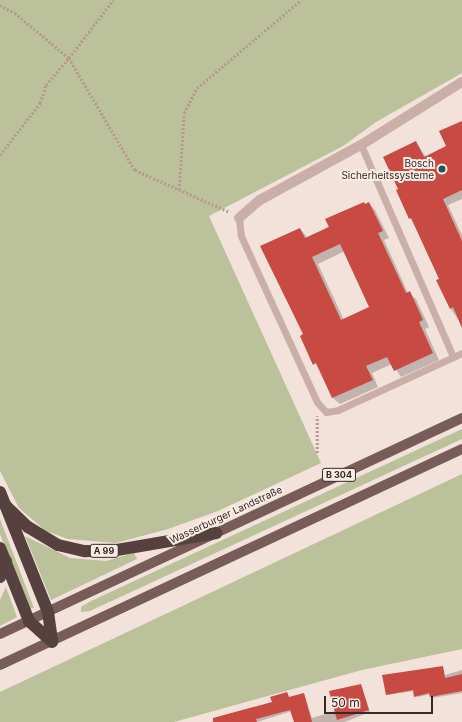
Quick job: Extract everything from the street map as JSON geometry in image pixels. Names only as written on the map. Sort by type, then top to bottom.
[{"type":"highway","name":"A 99","points":[[0,492],[48,612],[52,642]]},
{"type":"highway","name":"A 99","points":[[5,506],[28,527],[58,545],[85,551],[111,551],[216,533]]},
{"type":"highway","points":[[0,548],[29,621],[52,642]]},
{"type":"highway","points":[[0,577],[6,561]]},
{"type":"main road","name":"Wasserburger Landstraße","points":[[0,634],[462,418]]},
{"type":"main road","name":"B 304","points":[[0,665],[52,642],[219,561],[462,449]]},
{"type":"street","points":[[238,218],[260,200],[361,145],[462,82]]},
{"type":"lane","points":[[361,145],[453,357]]},
{"type":"lane","points":[[238,218],[241,236],[317,402],[326,412],[338,410],[462,353]]},
{"type":"path","points":[[0,155],[40,103],[46,86],[113,0]]},
{"type":"path","points":[[179,190],[184,113],[197,88],[301,0]]},
{"type":"path","points":[[0,5],[15,13],[69,58],[135,170],[238,218]]},
{"type":"path","points":[[316,453],[317,402]]},
{"type":"green space","points":[[0,0],[462,0],[462,73],[376,122],[343,146],[209,216],[321,463],[218,511],[168,529],[116,543],[68,539],[46,531],[19,508],[0,471]]},
{"type":"green space","points":[[462,429],[462,439],[90,611],[81,612],[81,607],[91,601]]},
{"type":"green space","points":[[462,474],[462,649],[362,670],[174,722],[0,722],[0,692]]},
{"type":"green space","points":[[0,519],[34,608],[29,609],[0,534]]},
{"type":"green space","points":[[25,536],[70,558],[106,561],[134,553],[137,559],[51,600]]},
{"type":"green space","points":[[6,587],[17,617],[0,626],[0,600]]},
{"type":"building","points":[[462,121],[462,190],[443,199],[462,241],[462,328],[453,307],[450,309],[436,280],[439,279],[411,218],[409,219],[396,190],[398,189],[383,157],[416,141],[424,157],[446,146],[439,131]]},
{"type":"building","points":[[364,202],[365,204],[369,202],[383,231],[378,233],[406,293],[410,291],[423,320],[419,322],[433,353],[394,371],[387,357],[366,366],[373,380],[332,398],[316,363],[313,365],[300,336],[303,334],[260,246],[300,228],[305,238],[329,227],[325,219]],"holes":[[[340,244],[369,307],[341,320],[312,257]]]},
{"type":"building","points":[[443,666],[445,678],[462,674],[462,691],[430,697],[429,693],[414,697],[413,690],[386,695],[382,675]]},
{"type":"building","points":[[361,684],[369,710],[337,720],[329,691]]},
{"type":"building","points":[[287,692],[289,697],[304,693],[312,722],[294,722],[290,710],[256,719],[257,722],[213,722],[213,718],[272,702],[270,697]]},
{"type":"place","name":"Bosch Sicherheitssysteme","points":[[442,169]]}]
